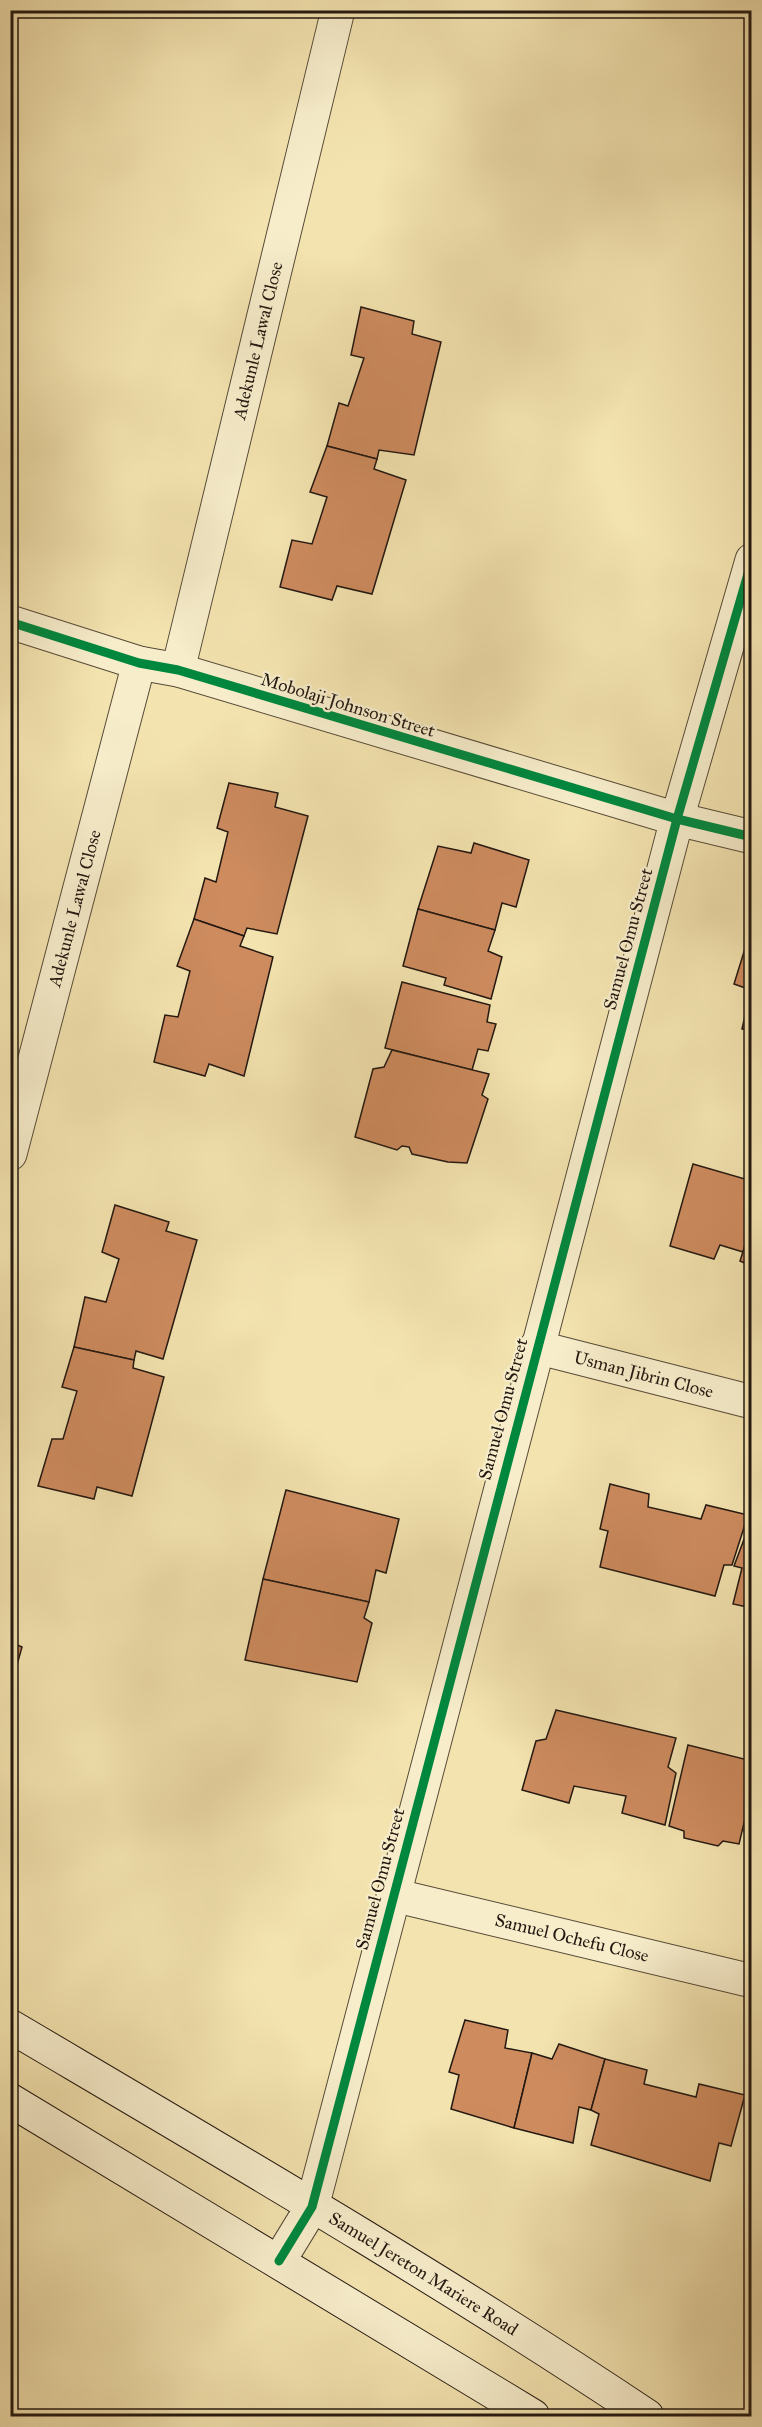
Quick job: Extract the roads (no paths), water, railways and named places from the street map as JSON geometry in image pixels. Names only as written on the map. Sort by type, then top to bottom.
[{"type":"street","name":"Adekunle Lawal Close","points":[[178,670],[338,10]]},
{"type":"street","name":"Samuel Omu Street","points":[[279,2261],[312,2207],[536,1347],[677,819],[752,560]]},
{"type":"street","name":"Mobolaji Johnson Street","points":[[10,622],[139,663],[178,670],[677,819],[752,837]]},
{"type":"street","name":"Adekunle Lawal Close","points":[[10,1154],[139,663]]},
{"type":"street","name":"Usman Jibrin Close","points":[[536,1347],[752,1402]]},
{"type":"street","name":"Samuel Ochefu Close","points":[[393,1894],[752,1981]]},
{"type":"street","name":"Samuel Jereton Mariere Road","points":[[10,2026],[553,2354],[647,2416]]},
{"type":"street","points":[[10,2100],[533,2416]]}]
